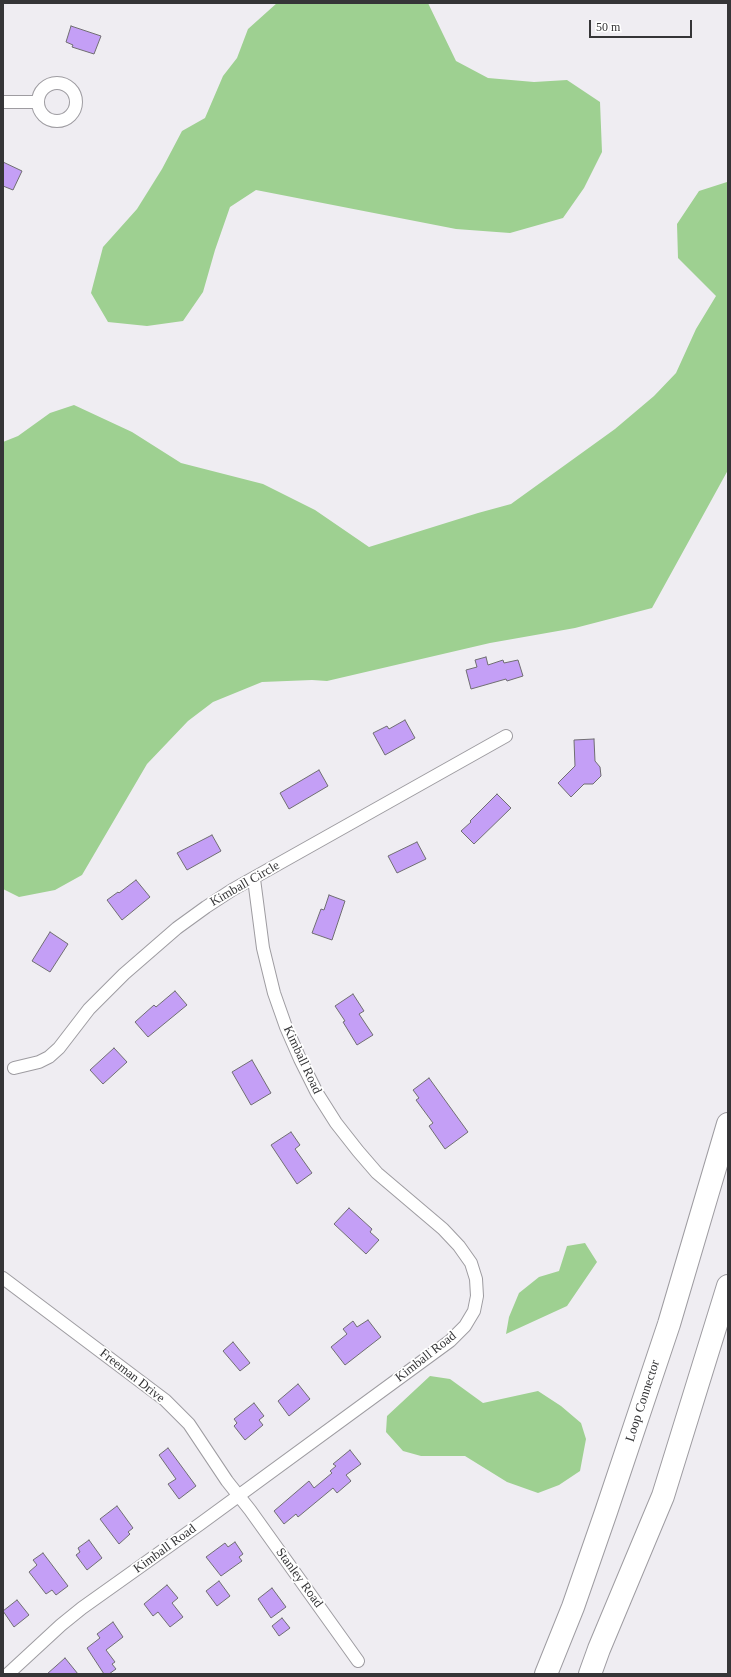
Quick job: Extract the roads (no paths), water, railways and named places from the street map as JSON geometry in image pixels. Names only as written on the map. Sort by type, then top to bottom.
[{"type":"highway","name":"Loop Connector","points":[[546,1674],[573,1607],[669,1324],[728,1124]]},
{"type":"highway","points":[[590,1674],[663,1496],[728,1286]]},
{"type":"highway","points":[[540,1674],[573,1607]]},
{"type":"street","points":[[3,102],[38,102]]},
{"type":"street","name":"Kimball Circle","points":[[14,1068],[39,1062],[49,1057],[59,1048],[89,1009],[124,974],[152,949],[206,907],[506,736]]},
{"type":"street","name":"Kimball Road","points":[[8,1674],[82,1608],[239,1496],[450,1341],[465,1326],[474,1312],[477,1296],[476,1279],[471,1263],[459,1246],[443,1229],[377,1173],[336,1124],[317,1093],[289,1034],[274,993],[263,948],[254,879]]},
{"type":"street","name":"Freeman Drive","points":[[3,1278],[165,1400],[189,1424],[227,1481],[239,1496]]},
{"type":"street","name":"Stanley Road","points":[[239,1496],[358,1661]]}]
